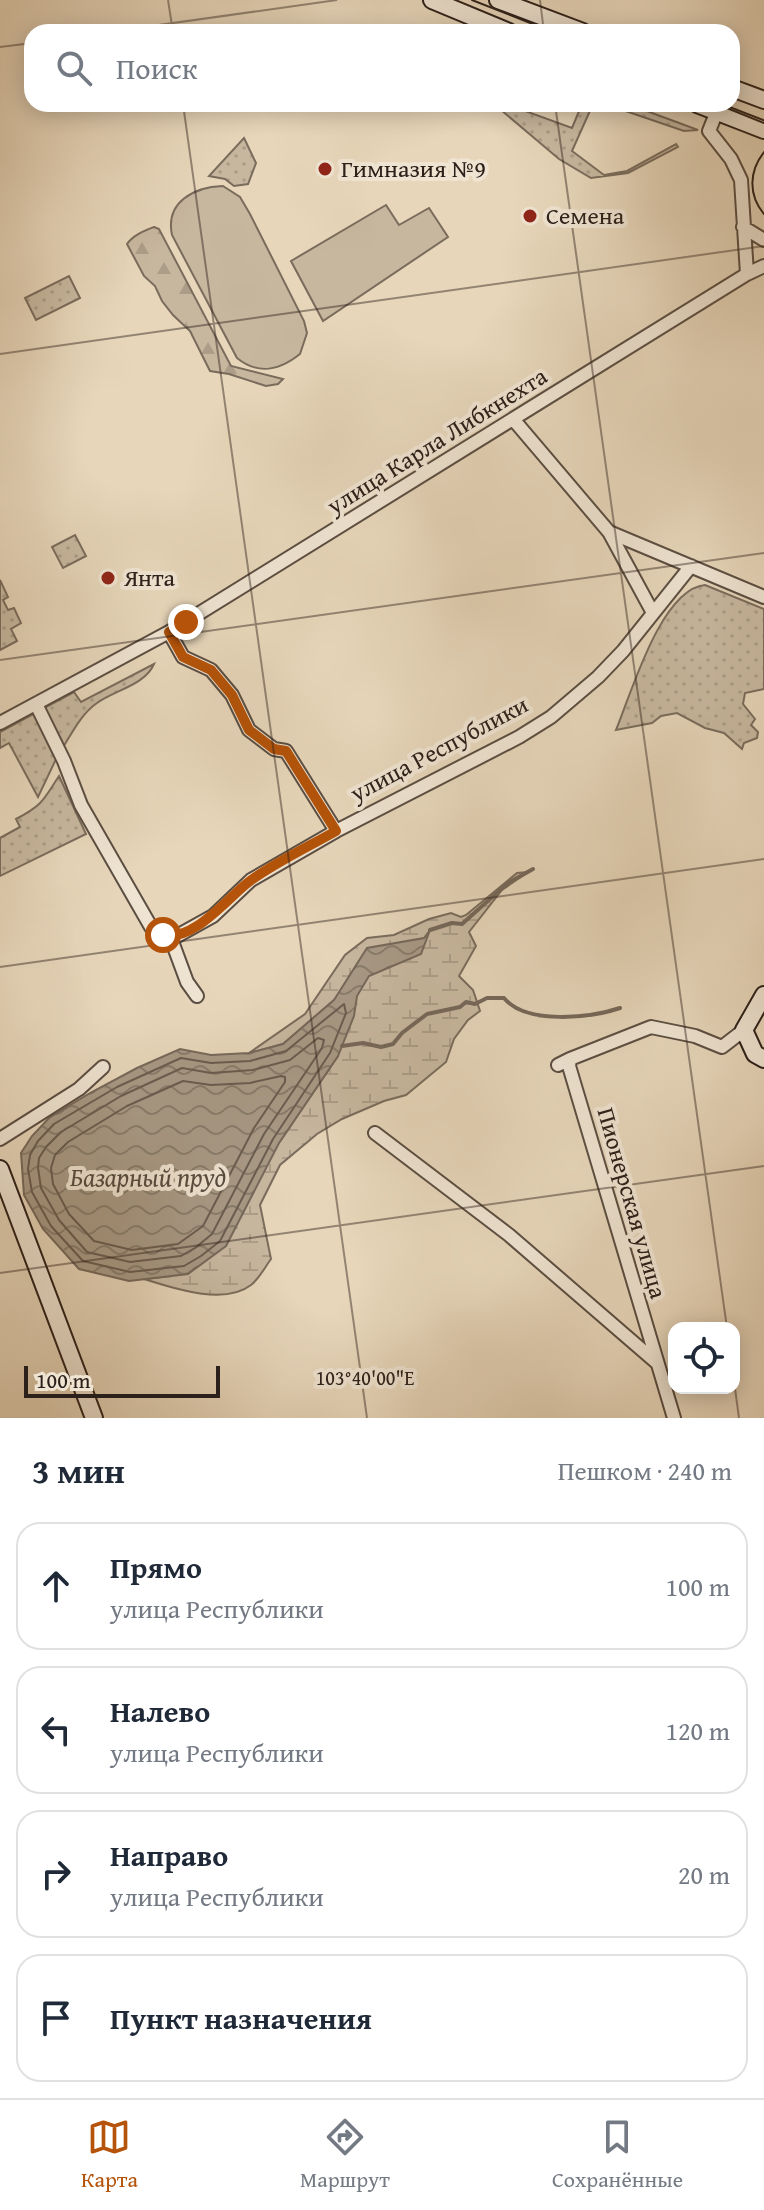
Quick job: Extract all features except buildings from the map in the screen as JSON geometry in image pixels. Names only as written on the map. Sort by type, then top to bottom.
[{"type":"street","points":[[432,0],[490,24]]},
{"type":"street","points":[[498,0],[562,24]]},
{"type":"street","points":[[740,91],[764,100]]},
{"type":"street","points":[[717,112],[709,131],[731,159],[741,180],[747,274]]},
{"type":"street","points":[[719,112],[764,130]]},
{"type":"street","points":[[743,227],[764,240]]},
{"type":"street","name":"улица Карла Либкнехта","points":[[0,723],[169,632],[764,266]]},
{"type":"street","points":[[513,419],[609,532],[653,613]]},
{"type":"street","points":[[609,532],[764,597]]},
{"type":"street","name":"улица Республики","points":[[170,936],[177,936],[213,916],[251,880],[336,831],[519,737],[551,717],[598,677],[691,566]]},
{"type":"street","name":"улица Республики","points":[[169,632],[183,657],[211,670],[232,695],[249,730],[274,749],[286,751],[336,831]]},
{"type":"street","points":[[36,704],[81,805],[151,927],[170,936],[187,982],[197,996]]},
{"type":"street","points":[[760,1056],[744,1030],[764,995]]},
{"type":"street","name":"Пионерская улица","points":[[674,1418],[569,1066],[564,1062],[651,1027],[695,1036],[722,1047],[744,1030]]},
{"type":"street","points":[[0,1139],[79,1089],[103,1067]]},
{"type":"street","points":[[375,1133],[509,1235],[656,1362]]},
{"type":"street","points":[[0,1169],[94,1418]]},
{"type":"green space","points":[[503,112],[528,112],[572,128],[579,112],[589,112],[572,151],[604,175],[627,171],[676,144],[678,147],[628,173],[591,178],[559,159]]},
{"type":"green space","points":[[628,112],[650,112],[698,130],[684,131]]},
{"type":"green space","points":[[244,138],[256,163],[248,184],[234,186],[225,179],[209,176]]},
{"type":"green space","points":[[223,186],[240,197],[304,321],[307,333],[300,354],[277,367],[261,369],[237,358],[172,235],[173,214],[184,198],[202,189]]},
{"type":"green space","points":[[386,205],[399,225],[429,208],[448,237],[323,321],[291,261]]},
{"type":"green space","points":[[154,227],[159,229],[231,366],[283,379],[278,384],[266,386],[210,371],[190,331],[162,301],[127,244]]},
{"type":"green space","points":[[69,276],[80,298],[36,320],[25,298]]},
{"type":"green space","points":[[75,535],[86,556],[63,568],[52,547]]},
{"type":"green space","points":[[0,580],[8,597],[3,600],[8,610],[14,608],[21,623],[11,629],[17,641],[0,650]]},
{"type":"green space","points":[[705,585],[764,609],[764,689],[745,693],[743,704],[755,719],[751,725],[758,732],[757,738],[744,743],[742,749],[724,733],[705,728],[677,713],[661,716],[652,723],[616,730],[639,669],[661,623],[689,591]]},
{"type":"green space","points":[[154,664],[137,682],[91,707],[62,749],[42,709],[74,692],[81,702]]},
{"type":"green space","points":[[35,713],[57,757],[38,797],[9,743],[0,748],[0,732]]},
{"type":"green space","points":[[59,776],[86,834],[0,876],[0,838],[20,827],[16,819],[42,801]]},
{"type":"green space","points":[[528,872],[502,890],[469,932],[476,946],[459,976],[473,990],[480,1011],[468,1020],[454,1039],[446,1062],[406,1095],[342,1119],[317,1134],[280,1165],[260,1205],[271,1259],[254,1282],[240,1291],[213,1295],[144,1279],[171,1276],[279,1143],[338,1056],[334,1000],[283,1044],[249,1053],[305,1014],[345,955],[367,938],[394,935],[451,913],[461,917],[466,915],[517,873]]},
{"type":"water","name":"Базарный пруд","points":[[430,930],[421,954],[369,976],[357,996],[354,1016],[338,1056],[279,1143],[226,1246],[188,1274],[129,1281],[79,1269],[43,1229],[24,1195],[21,1153],[49,1118],[137,1068],[180,1049],[211,1055],[249,1053],[283,1044],[334,1000],[367,948],[424,938]]},
{"type":"waterway","points":[[430,930],[452,923],[462,924],[508,883],[533,869]]},
{"type":"waterway","points":[[342,1046],[363,1043],[381,1047],[393,1044],[427,1014],[460,1007],[466,1002],[475,1004],[487,998],[504,998],[514,1007],[542,1016],[576,1016],[620,1008]]},
{"type":"tram line","points":[[472,0],[533,24]]},
{"type":"tram line","points":[[737,112],[764,123]]},
{"type":"tram line","points":[[764,152],[755,167],[752,183],[755,199],[764,214]]},
{"type":"place","name":"Гимназия №9","points":[[325,169]]},
{"type":"place","name":"Семена","points":[[530,216]]},
{"type":"place","name":"Янта","points":[[108,578]]},
{"type":"route","points":[[163,935],[177,936],[213,916],[251,880],[336,831],[286,751],[274,749],[249,730],[232,695],[211,670],[183,657],[169,632],[186,622]]}]
